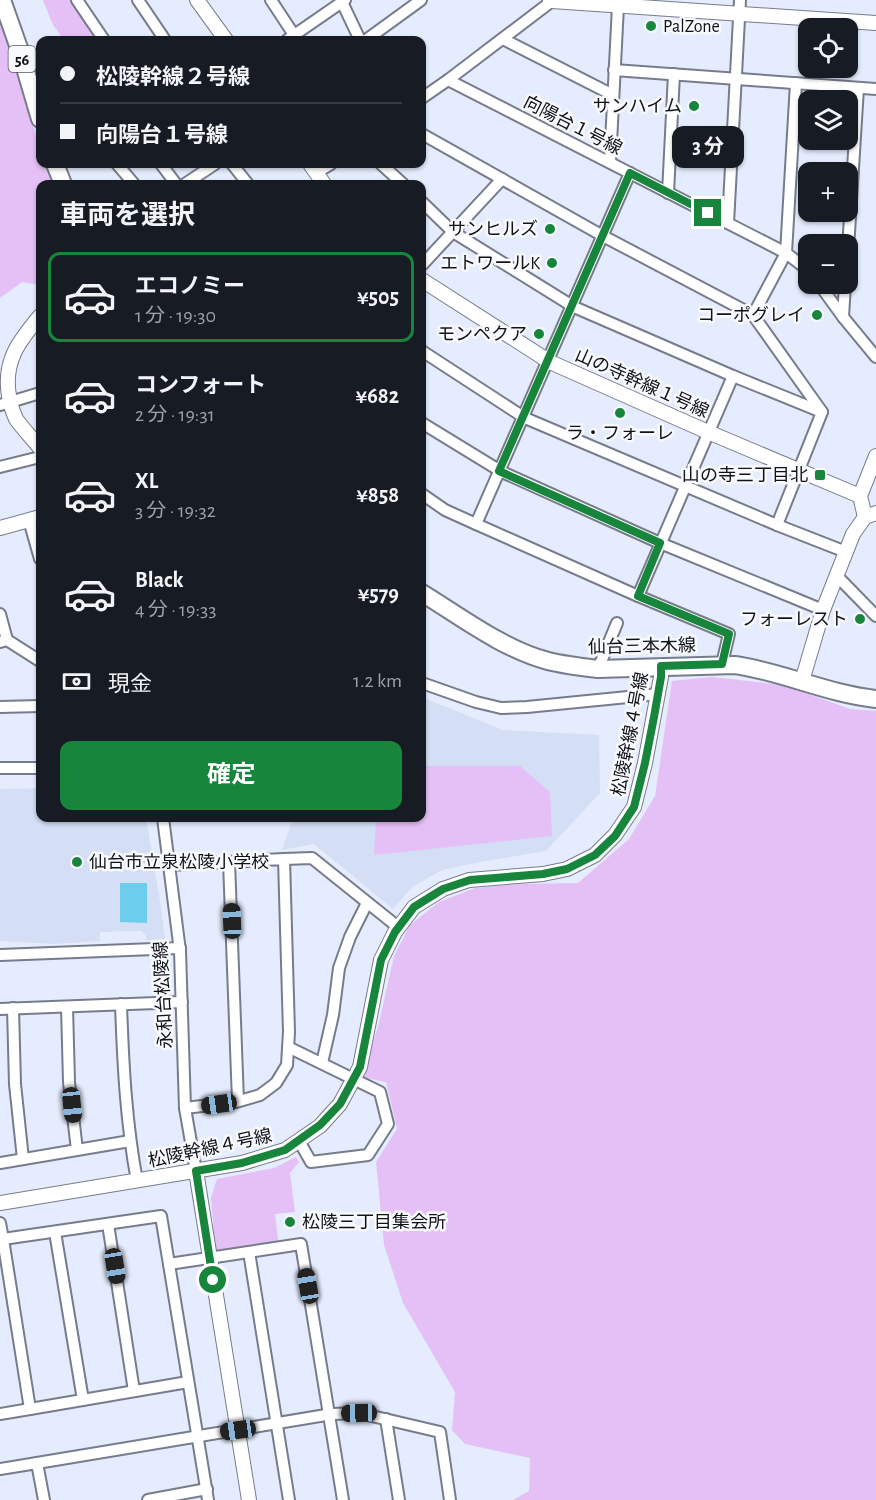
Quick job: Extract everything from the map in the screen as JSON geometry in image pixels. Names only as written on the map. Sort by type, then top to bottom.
[{"type":"main road","name":"56","points":[[2,0],[36,105]]},
{"type":"main road","name":"仙台三本木線","points":[[426,595],[521,651],[576,667],[598,669],[722,664],[748,667],[848,695],[876,699]]},
{"type":"street","points":[[77,0],[101,36]]},
{"type":"street","points":[[138,0],[162,36]]},
{"type":"street","points":[[198,0],[223,36]]},
{"type":"street","points":[[272,0],[290,36]]},
{"type":"street","points":[[372,36],[421,0]]},
{"type":"street","points":[[728,223],[740,0]]},
{"type":"street","points":[[294,36],[342,1],[358,36]]},
{"type":"street","points":[[426,95],[551,1],[876,22]]},
{"type":"street","points":[[610,162],[618,6]]},
{"type":"street","points":[[503,39],[613,95]]},
{"type":"street","points":[[614,70],[876,89]]},
{"type":"street","points":[[668,193],[674,74]]},
{"type":"street","name":"向陽台１号線","points":[[448,80],[786,253],[798,262]]},
{"type":"street","points":[[753,315],[786,253],[796,83]]},
{"type":"street","points":[[849,234],[858,88]]},
{"type":"street","points":[[426,136],[603,236],[753,315],[822,412]]},
{"type":"street","points":[[120,168],[131,180]]},
{"type":"street","points":[[191,180],[209,168]]},
{"type":"street","points":[[235,168],[245,180]]},
{"type":"street","points":[[385,168],[399,180]]},
{"type":"street","points":[[476,524],[630,173]]},
{"type":"street","points":[[426,261],[502,179]]},
{"type":"street","points":[[426,206],[453,232],[572,305],[733,376],[822,412]]},
{"type":"street","name":"山の寺幹線１号線","points":[[426,283],[548,361],[860,496]]},
{"type":"street","points":[[826,294],[876,357]]},
{"type":"street","points":[[843,317],[844,294]]},
{"type":"street","points":[[34,329],[20,341],[13,353],[8,370],[5,403],[36,443]]},
{"type":"street","points":[[426,354],[523,417],[846,552]]},
{"type":"street","points":[[638,596],[733,376]]},
{"type":"street","points":[[5,403],[36,394]]},
{"type":"street","points":[[777,525],[822,412]]},
{"type":"street","points":[[426,425],[499,471],[660,543],[823,610]]},
{"type":"street","points":[[802,681],[823,610],[853,534],[871,515],[860,496],[876,456]]},
{"type":"street","points":[[0,467],[36,458]]},
{"type":"street","points":[[426,497],[445,510],[729,634],[722,664]]},
{"type":"street","points":[[0,528],[35,518]]},
{"type":"street","points":[[837,576],[876,616]]},
{"type":"street","points":[[0,614],[4,641],[36,659]]},
{"type":"street","points":[[598,669],[617,624]]},
{"type":"street","name":"松陵幹線４号線","points":[[0,1203],[242,1163],[285,1150],[320,1125],[340,1104],[360,1067],[381,960],[398,927],[414,907],[443,889],[470,880],[543,874],[567,869],[595,855],[615,836],[634,807],[645,763],[661,666]]},
{"type":"street","points":[[426,684],[501,708],[658,694]]},
{"type":"street","points":[[0,707],[36,706]]},
{"type":"street","points":[[0,768],[36,768]]},
{"type":"street","name":"永和台松陵線","points":[[164,822],[180,948],[185,1108],[196,1171]]},
{"type":"street","points":[[169,865],[312,858],[398,927]]},
{"type":"street","points":[[185,1108],[238,1101],[260,1095],[276,1083],[287,1065],[289,1032],[284,860]]},
{"type":"street","points":[[229,862],[238,1101]]},
{"type":"street","points":[[322,1063],[333,1015],[339,968],[350,936],[367,903]]},
{"type":"street","points":[[0,955],[180,948]]},
{"type":"street","points":[[0,1009],[182,1002]]},
{"type":"street","points":[[121,1004],[123,1073],[137,1181]]},
{"type":"street","points":[[67,1006],[69,1082],[76,1150]]},
{"type":"street","points":[[13,1008],[15,1084],[23,1159]]},
{"type":"street","points":[[288,1047],[380,1092],[388,1124],[368,1155],[311,1162],[299,1141]]},
{"type":"street","points":[[0,1163],[130,1141]]},
{"type":"street","points":[[196,1171],[249,1500]]},
{"type":"street","points":[[2,1240],[161,1216],[208,1495],[151,1500]]},
{"type":"street","points":[[0,1222],[30,1409]]},
{"type":"street","points":[[108,1224],[134,1391]]},
{"type":"street","points":[[55,1232],[83,1400]]},
{"type":"street","points":[[169,1264],[301,1244],[344,1500]]},
{"type":"street","points":[[249,1252],[289,1500]]},
{"type":"street","points":[[0,1414],[188,1382]]},
{"type":"street","points":[[0,1469],[329,1414],[359,1413],[440,1432],[450,1500]]},
{"type":"street","points":[[386,1419],[399,1500]]},
{"type":"street","points":[[37,1463],[44,1500]]},
{"type":"shaded area","points":[[43,0],[71,0],[95,36],[61,36],[53,25]]},
{"type":"shaded area","points":[[0,26],[5,34],[36,136],[36,168],[47,168],[52,180],[36,180],[36,284],[22,282],[0,298]]},
{"type":"shaded area","points":[[712,677],[783,685],[850,709],[876,711],[876,1500],[513,1500],[529,1491],[530,1458],[465,1444],[452,1430],[455,1392],[403,1303],[384,1245],[376,1162],[397,1129],[386,1082],[361,1077],[378,1027],[394,956],[410,925],[439,902],[475,888],[518,884],[578,883],[629,839],[655,796],[672,681]]},
{"type":"shaded area","points":[[426,699],[503,730],[599,735],[600,793],[546,851],[442,870],[412,887],[393,909],[314,844],[282,850],[292,822],[426,822]]},
{"type":"shaded area","points":[[426,766],[520,766],[550,792],[552,836],[374,855],[376,822],[426,822]]},
{"type":"shaded area","name":"仙台市立泉松陵小学校","points":[[36,788],[36,822],[147,822],[165,939],[147,940],[141,931],[100,932],[100,941],[54,944],[0,941],[0,789]]},
{"type":"shaded area","points":[[296,1157],[299,1162],[290,1173],[295,1212],[275,1214],[279,1247],[216,1257],[211,1198],[217,1179],[274,1168]]},
{"type":"water","points":[[120,883],[147,883],[147,923],[120,922]]},
{"type":"place","name":"PalZone","points":[[651,26]]},
{"type":"place","name":"サンハイム","points":[[694,106]]},
{"type":"place","name":"サンヒルズ","points":[[550,229]]},
{"type":"place","name":"エトワールK","points":[[552,263]]},
{"type":"place","name":"コーポグレイ","points":[[817,315]]},
{"type":"place","name":"モンペクア","points":[[539,334]]},
{"type":"place","name":"ラ・フォーレ","points":[[620,413]]},
{"type":"place","name":"山の寺三丁目北","points":[[820,475]]},
{"type":"place","name":"フォーレスト","points":[[860,619]]},
{"type":"place","name":"仙台市立泉松陵小学校","points":[[77,862]]},
{"type":"place","name":"松陵三丁目集会所","points":[[290,1222]]},
{"type":"route","points":[[213,1280],[196,1171],[242,1163],[285,1150],[320,1125],[340,1104],[360,1067],[381,960],[395,932],[414,907],[443,889],[470,880],[555,872],[567,869],[595,855],[615,836],[634,807],[654,717],[661,666],[722,664],[729,634],[638,596],[660,543],[499,471],[630,173],[708,213]]}]
